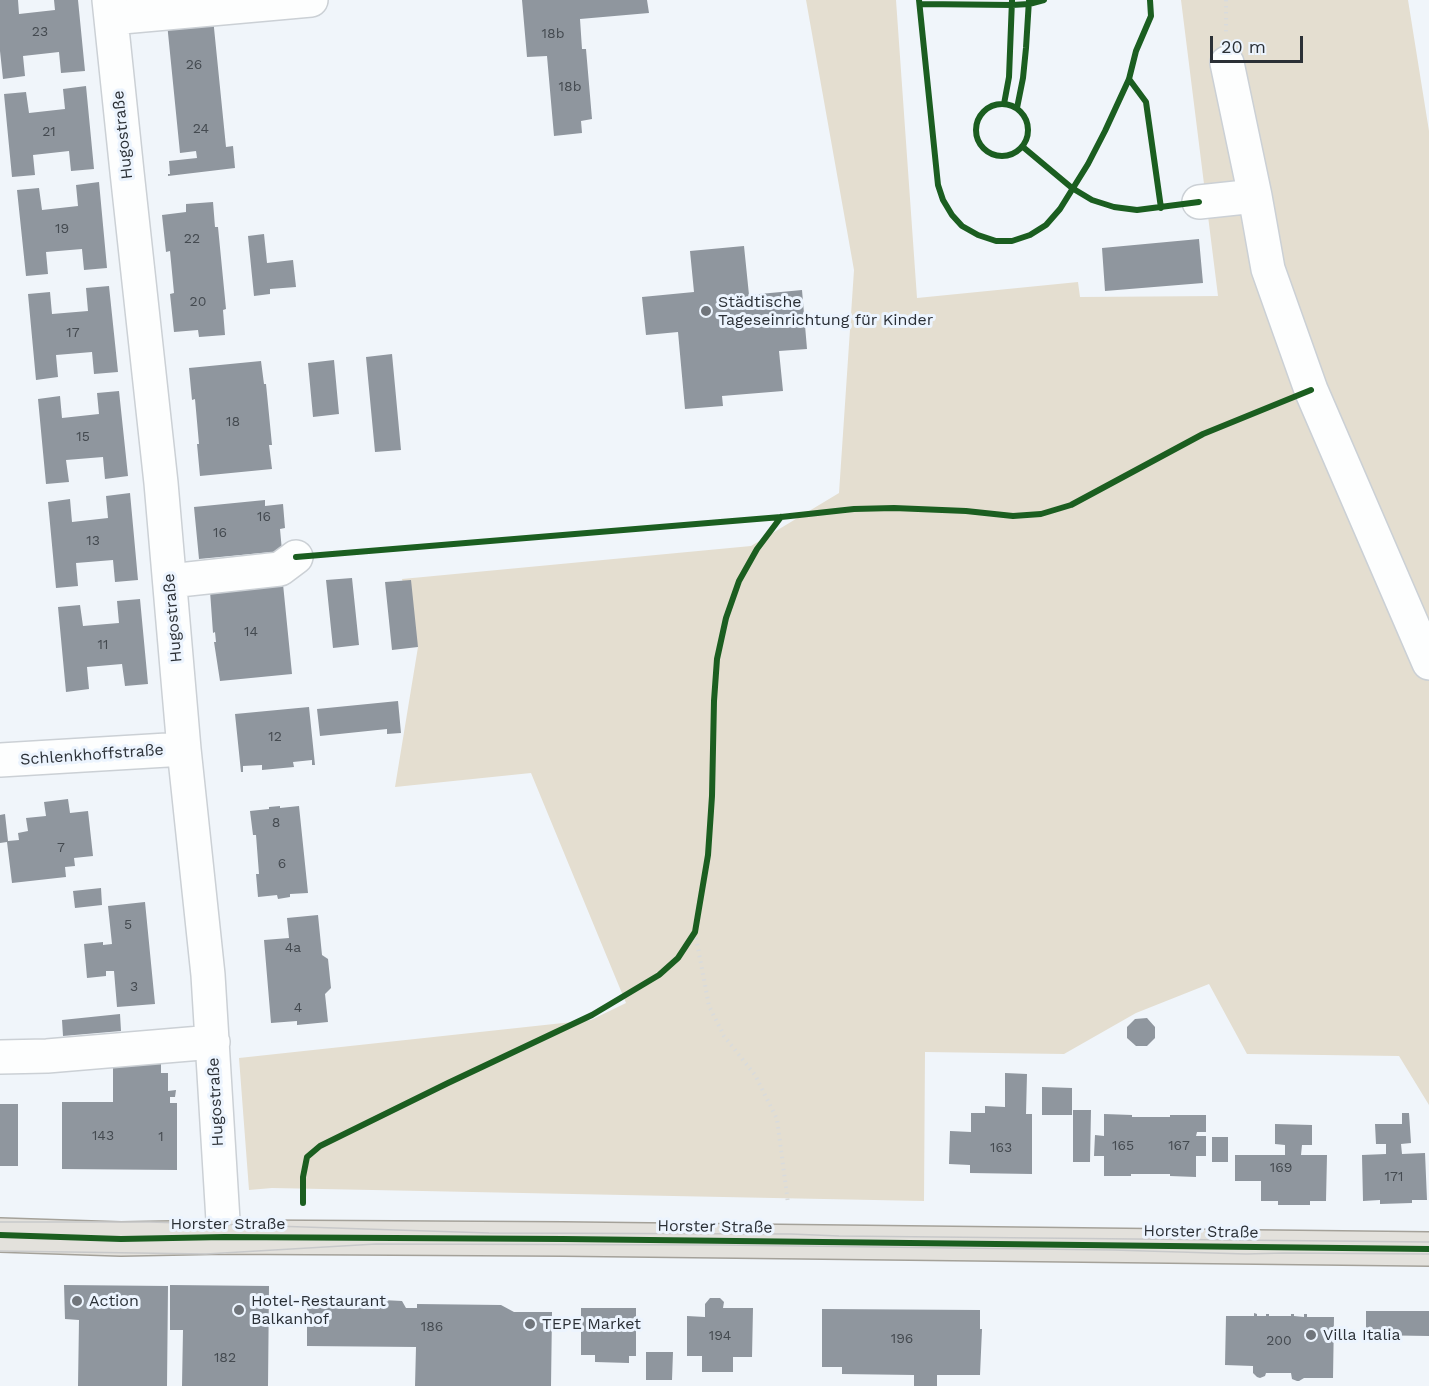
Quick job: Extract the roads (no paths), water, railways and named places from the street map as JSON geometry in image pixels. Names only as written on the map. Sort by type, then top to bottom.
[{"type":"main road","name":"Horster Straße","points":[[0,1234],[122,1239],[224,1237],[587,1239],[1429,1249]]},
{"type":"street","points":[[110,9],[311,0]]},
{"type":"street","name":"Hugostraße","points":[[110,9],[161,483],[184,749],[208,975],[224,1237]]},
{"type":"street","points":[[1227,63],[1268,269],[1311,390],[1429,663]]},
{"type":"street","points":[[1199,202],[1255,196]]},
{"type":"street","points":[[170,581],[280,568],[296,557]]},
{"type":"street","name":"Schlenkhoffstraße","points":[[0,760],[184,749]]},
{"type":"street","points":[[0,1057],[47,1056],[213,1042]]},
{"type":"tram line","points":[[0,1222],[150,1222],[489,1233],[791,1234],[1429,1242]]},
{"type":"tram line","points":[[0,1251],[206,1254],[376,1244],[721,1245],[1246,1254],[1429,1254]]},
{"type":"place","name":"Städtische Tageseinrichtung für Kinder","points":[[706,311]]},
{"type":"place","name":"Action","points":[[77,1301]]},
{"type":"place","name":"Hotel-Restaurant Balkanhof","points":[[239,1310]]},
{"type":"place","name":"TEPE Market","points":[[530,1324]]},
{"type":"place","name":"Villa Italia","points":[[1311,1335]]}]
